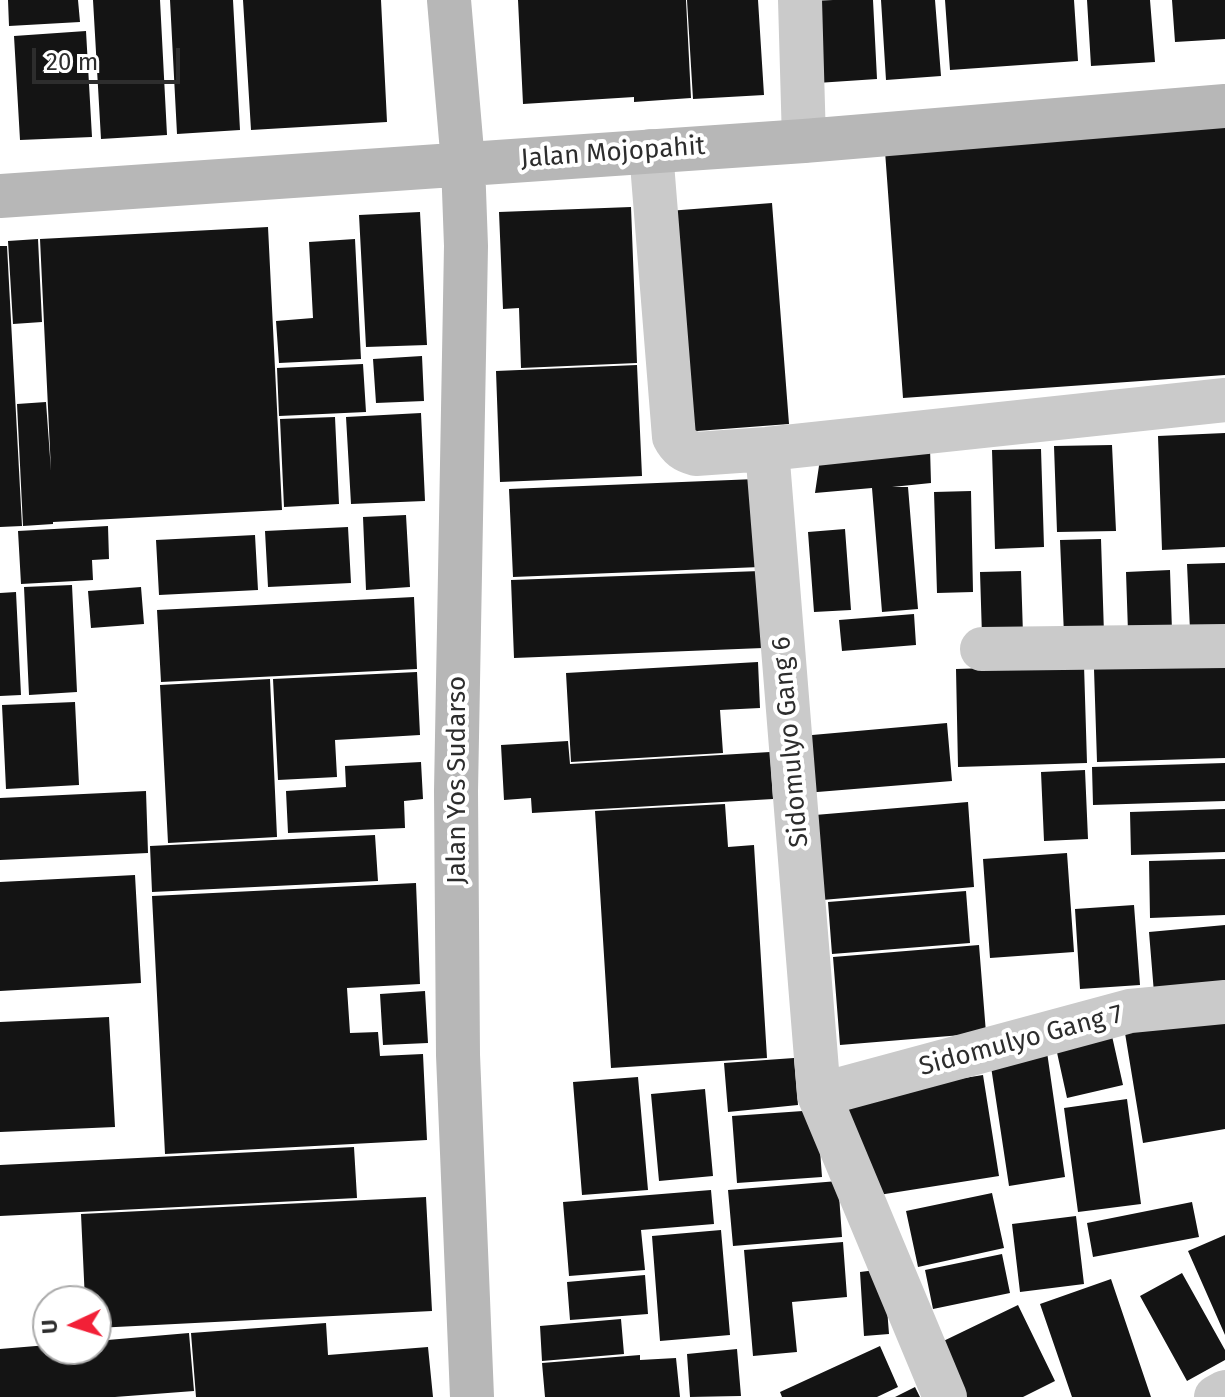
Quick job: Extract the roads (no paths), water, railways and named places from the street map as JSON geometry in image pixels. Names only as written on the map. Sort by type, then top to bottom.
[{"type":"street","name":"Jalan Yos Sudarso","points":[[449,0],[463,163],[466,246],[456,791],[458,1039],[472,1397]]},
{"type":"street","points":[[800,0],[804,141]]},
{"type":"street","name":"Jalan Mojopahit","points":[[0,196],[804,141],[1225,106]]},
{"type":"street","points":[[651,151],[674,437],[686,451],[696,454],[767,449],[1225,400]]},
{"type":"street","name":"Sidomulyo Gang 6","points":[[767,449],[819,1095],[945,1397]]},
{"type":"street","points":[[982,649],[1225,646]]},
{"type":"street","name":"Sidomulyo Gang 7","points":[[819,1095],[1130,1011],[1225,1002]]},
{"type":"street","points":[[1216,1397],[1225,1392]]}]
